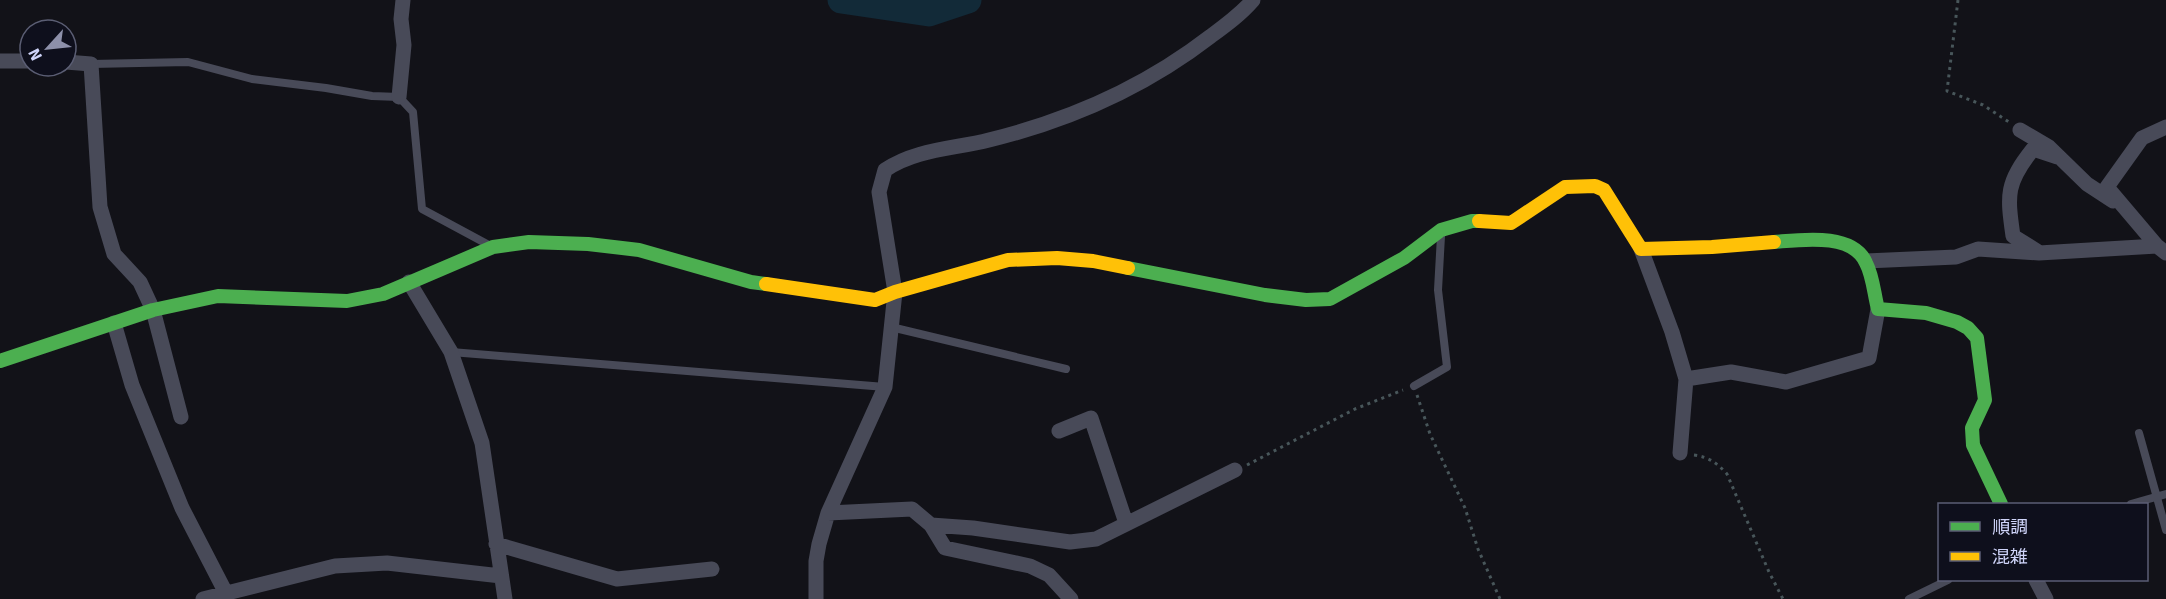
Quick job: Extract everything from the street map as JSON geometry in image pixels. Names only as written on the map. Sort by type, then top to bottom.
[{"type":"street","points":[[399,97],[404,45],[401,19],[403,0]]},
{"type":"street","points":[[816,599],[818,553],[828,513],[885,387],[895,292],[879,192],[885,170],[897,162],[925,152],[989,140],[1092,107],[1147,79],[1197,46],[1243,11],[1253,0]]},
{"type":"street","points":[[0,61],[18,61]]},
{"type":"street","points":[[78,62],[91,63],[100,207],[114,254],[140,282],[153,310],[181,417]]},
{"type":"street","points":[[2161,250],[2107,187],[2142,138],[2166,127]]},
{"type":"street","points":[[2020,130],[2049,147],[2057,157]]},
{"type":"street","points":[[2039,253],[2013,236],[2008,192],[2016,170],[2033,149],[2065,162],[2087,184],[2130,213]]},
{"type":"street","points":[[0,361],[153,310],[218,296],[347,301],[384,294],[494,247],[529,242],[588,244],[639,250],[751,282],[874,300],[895,292],[1008,261],[1057,258],[1093,261],[1265,295],[1306,300],[1330,299],[1404,258],[1441,230],[1472,221],[1511,223],[1565,187],[1580,185],[1595,186],[1604,190],[1641,249],[1672,332],[1686,379],[1680,453]]},
{"type":"street","points":[[1641,249],[1712,247],[1819,237],[1851,247],[1866,261],[1878,309],[1869,358],[1786,382],[1731,372],[1686,379]]},
{"type":"street","points":[[1866,261],[1956,257],[1978,249],[2039,253],[2161,250]]},
{"type":"street","points":[[410,282],[451,352],[482,443],[505,599]]},
{"type":"street","points":[[1878,309],[1926,313],[1957,322],[1968,328],[1977,338],[1985,400],[1972,428],[1973,445],[2001,503]]},
{"type":"street","points":[[114,323],[132,385],[178,498],[227,596]]},
{"type":"street","points":[[1059,431],[1091,418],[1126,523]]},
{"type":"street","points":[[931,525],[973,528],[1070,542],[1096,539],[1235,470]]},
{"type":"street","points":[[828,513],[912,510],[931,525],[945,548],[1030,566],[1049,575],[1071,599]]},
{"type":"street","points":[[496,544],[617,579],[712,569]]},
{"type":"street","points":[[204,599],[227,596],[335,566],[387,563],[501,576]]},
{"type":"street","points":[[2037,581],[2046,599]]},
{"type":"lane","points":[[91,63],[188,62],[252,79],[372,96],[399,97],[413,112],[422,209],[456,229],[494,247]]},
{"type":"lane","points":[[1414,386],[1447,367],[1438,290],[1441,230]]},
{"type":"lane","points":[[891,327],[1066,369]]},
{"type":"lane","points":[[451,352],[885,387]]},
{"type":"lane","points":[[2139,433],[2166,530]]},
{"type":"lane","points":[[2136,503],[2166,494]]},
{"type":"lane","points":[[1909,599],[1944,581]]},
{"type":"path","points":[[1958,0],[1947,91],[1983,105],[2020,130]]},
{"type":"path","points":[[1235,470],[1354,409],[1414,386],[1430,434],[1465,508],[1478,549],[1500,599]]},
{"type":"path","points":[[1680,453],[1705,456],[1718,464],[1726,474],[1783,599]]},
{"type":"waterway","points":[[841,0],[929,13],[968,0]]},
{"type":"traffic: fast","points":[[1128,268],[1265,295],[1306,300],[1330,299],[1404,258],[1441,230],[1479,221]]},
{"type":"traffic: fast","points":[[1774,242],[1825,240],[1850,246],[1866,263],[1878,309],[1926,313],[1957,322],[1968,328],[1977,338],[1985,400],[1972,428],[1973,445],[2001,503]]},
{"type":"traffic: fast","points":[[0,361],[153,310],[218,296],[347,301],[383,294],[493,247],[529,242],[588,244],[639,250],[751,282],[766,284]]},
{"type":"traffic: slow","points":[[1479,221],[1511,223],[1565,187],[1595,186],[1604,190],[1641,249],[1774,242]]},
{"type":"traffic: slow","points":[[766,284],[875,300],[895,292],[1008,260],[1057,258],[1093,261],[1128,268]]}]
